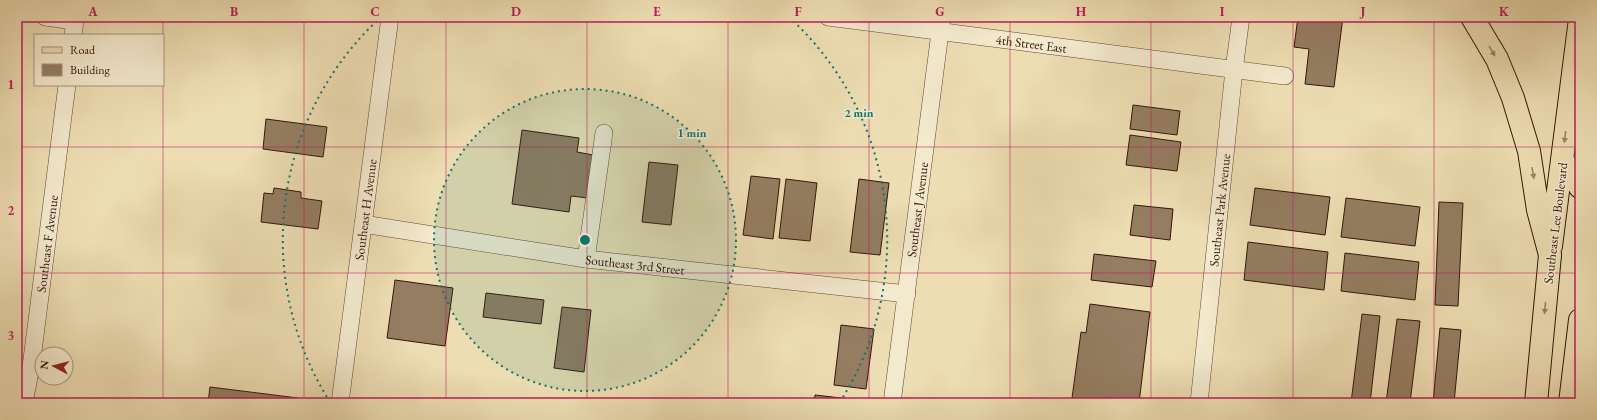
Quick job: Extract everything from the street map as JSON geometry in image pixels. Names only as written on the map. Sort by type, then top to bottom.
[{"type":"main road","points":[[1472,17],[1497,59],[1513,98],[1529,151],[1538,210],[1550,255]]},
{"type":"main road","name":"Southeast Lee Boulevard","points":[[1536,403],[1550,255],[1580,20]]},
{"type":"main road","points":[[1562,159],[1580,187]]},
{"type":"main road","points":[[1570,403],[1580,320]]},
{"type":"street","points":[[45,17],[74,28]]},
{"type":"street","name":"Southeast H Avenue","points":[[340,403],[390,17]]},
{"type":"street","name":"4th Street East","points":[[828,17],[941,24],[1234,70],[1285,76]]},
{"type":"street","name":"Southeast Park Avenue","points":[[1199,403],[1234,70],[1241,17]]},
{"type":"street","name":"Southeast J Avenue","points":[[892,403],[941,24]]},
{"type":"street","name":"Southeast F Avenue","points":[[24,403],[31,367],[67,86]]},
{"type":"street","points":[[586,258],[604,133]]},
{"type":"street","name":"Southeast 3rd Street","points":[[363,224],[586,258],[907,294]]},
{"type":"building","points":[[1298,17],[1343,17],[1334,87],[1305,84],[1309,49],[1294,47]]},
{"type":"building","points":[[17,71],[19,71],[17,90]]},
{"type":"building","points":[[1133,105],[1180,111],[1177,135],[1130,129]]},
{"type":"building","points":[[266,119],[327,127],[323,157],[263,149]]},
{"type":"building","points":[[522,130],[579,138],[577,152],[593,155],[588,198],[571,196],[569,212],[512,204]]},
{"type":"building","points":[[1130,135],[1181,142],[1177,171],[1126,165]]},
{"type":"building","points":[[649,162],[678,165],[671,225],[642,222]]},
{"type":"building","points":[[751,176],[780,179],[773,239],[743,235]]},
{"type":"building","points":[[786,179],[817,183],[810,241],[779,238]]},
{"type":"building","points":[[859,179],[889,183],[880,255],[850,252]]},
{"type":"building","points":[[274,188],[301,192],[301,198],[322,201],[318,229],[261,222],[264,193],[273,194]]},
{"type":"building","points":[[1255,188],[1330,197],[1325,235],[1250,225]]},
{"type":"building","points":[[1346,198],[1420,207],[1415,246],[1341,237]]},
{"type":"building","points":[[1439,202],[1463,203],[1458,306],[1435,305]]},
{"type":"building","points":[[1134,205],[1173,209],[1170,240],[1130,235]]},
{"type":"building","points":[[1248,242],[1328,252],[1324,290],[1244,280]]},
{"type":"building","points":[[1345,253],[1419,262],[1415,300],[1341,291]]},
{"type":"building","points":[[1094,254],[1156,261],[1152,287],[1091,280]]},
{"type":"building","points":[[395,280],[453,288],[445,346],[387,338]]},
{"type":"building","points":[[486,293],[544,300],[541,324],[483,317]]},
{"type":"building","points":[[1090,304],[1150,312],[1139,403],[1115,403],[1072,398],[1081,332],[1086,333]]},
{"type":"building","points":[[562,307],[591,310],[584,372],[554,368]]},
{"type":"building","points":[[1362,314],[1380,316],[1370,403],[1351,403]]},
{"type":"building","points":[[1397,319],[1420,321],[1410,403],[1386,403]]},
{"type":"building","points":[[841,325],[874,329],[866,389],[834,385]]},
{"type":"building","points":[[1440,328],[1461,330],[1454,403],[1433,403]]},
{"type":"building","points":[[210,387],[298,398],[297,403],[208,403]]},
{"type":"building","points":[[815,395],[850,399],[849,403],[814,403]]}]
